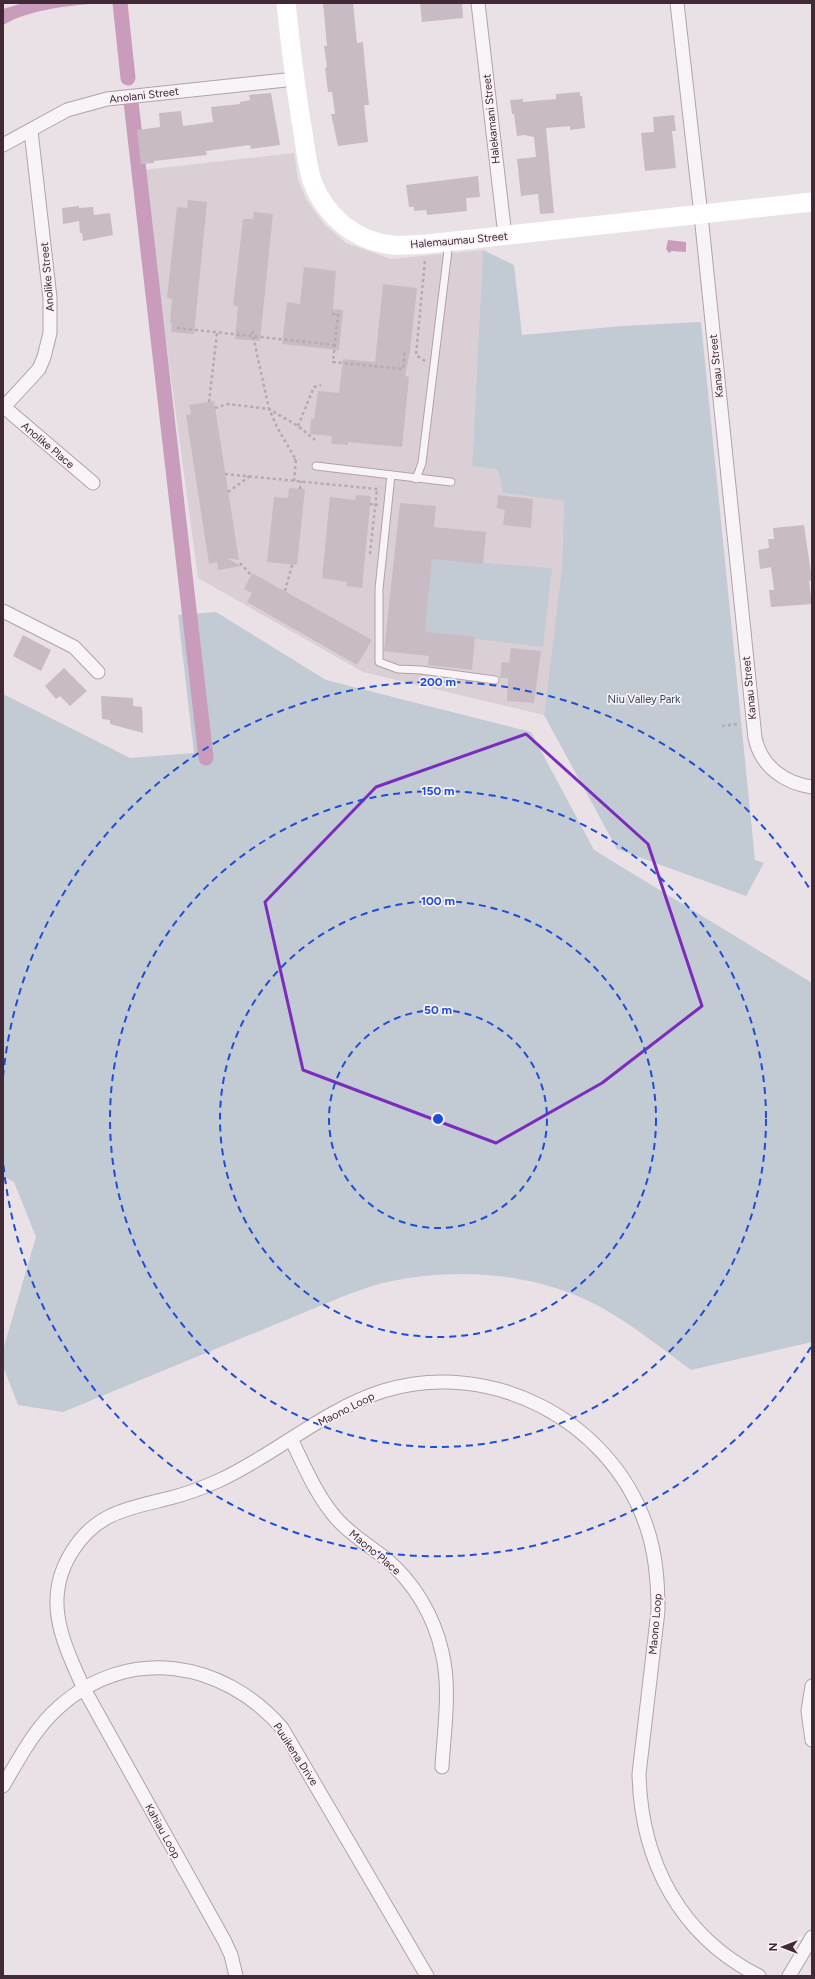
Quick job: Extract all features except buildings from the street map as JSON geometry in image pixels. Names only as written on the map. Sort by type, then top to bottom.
[{"type":"street","name":"Halemaumau Street","points":[[286,3],[295,78],[311,175],[316,191],[326,207],[344,226],[368,239],[394,245],[427,244],[812,202]]},
{"type":"street","name":"Halekamani Street","points":[[478,3],[504,236]]},
{"type":"street","name":"Kanau Street","points":[[677,3],[701,215],[754,729],[759,751],[774,771],[788,780],[812,787]]},
{"type":"street","name":"Anolani Street","points":[[3,145],[67,110],[108,99],[295,78]]},
{"type":"street","name":"Anolike Street","points":[[3,407],[39,369],[50,334],[50,298],[31,131]]},
{"type":"street","name":"Anolike Place","points":[[3,407],[93,483]]},
{"type":"street","points":[[3,611],[74,647],[98,672]]},
{"type":"street","name":"Maono Loop","points":[[84,1689],[61,1634],[56,1605],[57,1591],[65,1563],[81,1539],[96,1524],[113,1513],[135,1505],[173,1497],[205,1486],[239,1470],[344,1408],[383,1391],[425,1382],[447,1382],[490,1386],[530,1400],[568,1421],[600,1449],[623,1478],[637,1504],[652,1545],[656,1567],[658,1610],[640,1774],[642,1814],[651,1853],[668,1890],[692,1924],[722,1954],[739,1966],[759,1976]]},
{"type":"street","name":"Maono Place","points":[[291,1439],[316,1488],[335,1517],[347,1529],[397,1569],[416,1592],[432,1620],[440,1642],[446,1671],[442,1767]]},
{"type":"street","name":"Puuikena Drive","points":[[3,1786],[28,1744],[47,1719],[71,1697],[84,1689],[113,1676],[147,1669],[175,1669],[198,1673],[214,1678],[234,1688],[258,1704],[282,1728],[427,1976]]},
{"type":"street","points":[[812,1686],[808,1711],[812,1740]]},
{"type":"street","name":"Kahiau Loop","points":[[84,1689],[224,1940],[231,1955],[236,1976]]},
{"type":"street","points":[[789,1976],[812,1937]]},
{"type":"lane","points":[[416,478],[422,463],[449,242]]},
{"type":"lane","points":[[316,466],[451,482]]},
{"type":"lane","points":[[391,475],[379,589],[379,662],[398,669],[421,670],[495,680]]},
{"type":"path","points":[[424,368],[425,361],[416,355],[427,244]]},
{"type":"path","points":[[332,314],[338,314],[333,362],[403,370],[405,350]]},
{"type":"path","points":[[177,328],[335,345]]},
{"type":"path","points":[[252,331],[269,409],[295,460],[294,480]]},
{"type":"path","points":[[209,402],[217,333]]},
{"type":"path","points":[[298,426],[314,387],[320,385]]},
{"type":"path","points":[[215,408],[228,404],[269,409],[298,426],[315,440]]},
{"type":"path","points":[[225,474],[377,489],[384,487]]},
{"type":"path","points":[[228,492],[250,476]]},
{"type":"path","points":[[300,489],[301,481]]},
{"type":"path","points":[[370,554],[377,489]]},
{"type":"path","points":[[370,504],[383,505]]},
{"type":"path","points":[[240,563],[251,575]]},
{"type":"path","points":[[285,591],[292,565]]},
{"type":"path","points":[[722,726],[737,724]]},
{"type":"highlighted area","points":[[526,734],[648,844],[702,1006],[602,1083],[496,1143],[303,1070],[265,902],[376,787]]},
{"type":"shaded area","points":[[23,3],[99,3],[50,9],[25,15],[3,25],[3,9]]},
{"type":"shaded area","points":[[294,153],[298,179],[306,199],[324,224],[346,243],[391,259],[483,250],[472,466],[498,470],[503,493],[564,501],[562,566],[544,715],[363,672],[198,578],[143,170]]},
{"type":"shaded area","points":[[668,240],[686,242],[686,252],[668,252],[666,249]]},
{"type":"green space","name":"Niu Valley Park","points":[[483,250],[514,265],[522,335],[623,326],[701,322],[755,860],[764,863],[746,896],[617,849],[544,715],[562,566],[564,501],[503,493],[498,470],[472,466]]},
{"type":"green space","points":[[432,559],[552,568],[543,647],[425,633]]},
{"type":"green space","points":[[216,612],[326,680],[531,732],[594,850],[812,983],[812,1342],[691,1370],[628,1324],[606,1310],[581,1298],[555,1288],[500,1276],[443,1274],[387,1282],[360,1290],[63,1412],[18,1405],[3,1366],[3,1350],[36,1237],[14,1182],[3,1176],[3,694],[130,758],[194,753],[178,615]]},
{"type":"waterway","points":[[120,3],[128,78]]},
{"type":"waterway","points":[[131,102],[206,758]]}]
